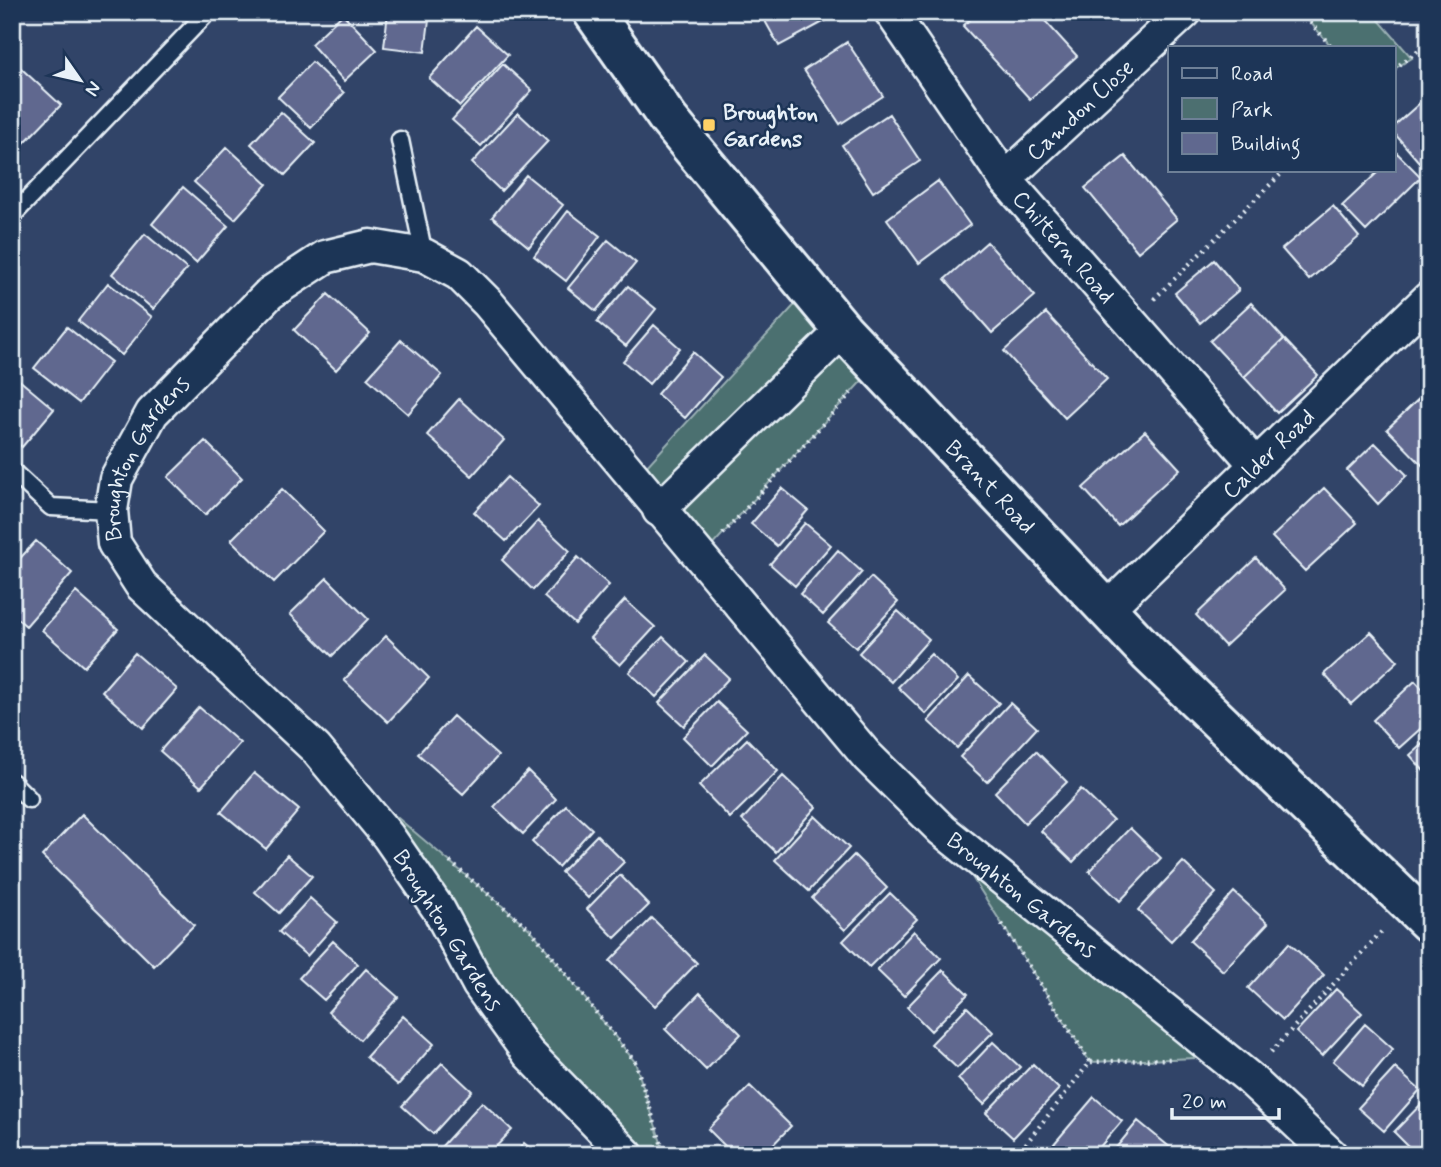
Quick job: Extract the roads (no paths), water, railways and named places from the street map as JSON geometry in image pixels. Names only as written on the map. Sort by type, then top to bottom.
[{"type":"street","name":"Brant Road","points":[[593,12],[668,119],[839,334],[1158,664],[1419,913]]},
{"type":"street","name":"Chiltern Road","points":[[891,12],[1005,179],[1256,465]]},
{"type":"street","name":"Camdon Close","points":[[1005,179],[1185,12]]},
{"type":"street","name":"Broughton Gardens","points":[[627,1155],[528,1053],[479,985],[439,910],[388,836],[316,749],[141,585],[114,544],[111,510],[116,479],[152,413],[270,293],[325,257],[370,246],[424,255],[459,274],[488,303],[867,755],[942,830],[1248,1077],[1331,1155]]},
{"type":"street","name":"Calder Road","points":[[1107,609],[1428,300]]},
{"type":"street","points":[[659,510],[839,334],[868,374],[1018,538],[1071,571]]},
{"type":"lane","points":[[12,216],[208,12]]},
{"type":"lane","points":[[400,141],[424,255]]},
{"type":"lane","points":[[12,471],[51,507],[111,510]]},
{"type":"lane","points":[[12,782],[29,799]]},
{"type":"place","name":"Broughton Gardens","points":[[709,125]]}]
